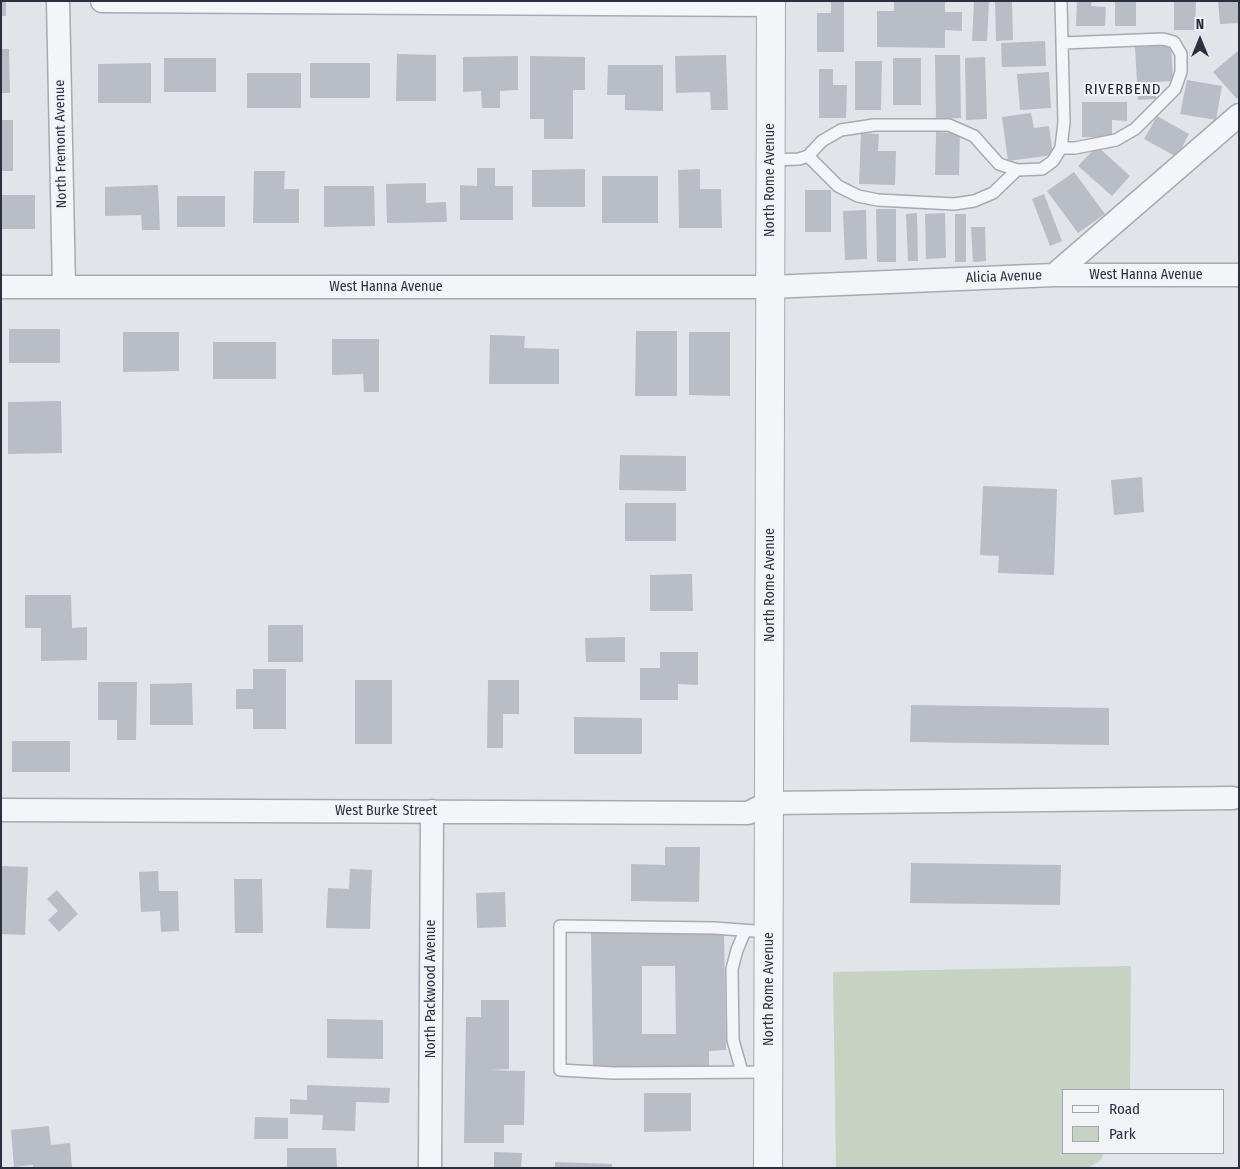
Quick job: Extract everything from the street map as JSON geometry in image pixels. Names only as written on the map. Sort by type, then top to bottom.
[{"type":"street","name":"North Fremont Avenue","points":[[58,1],[64,287]]},
{"type":"street","points":[[102,1],[771,3]]},
{"type":"street","name":"North Rome Avenue","points":[[768,1168],[755,1072],[757,931],[768,803],[771,3]]},
{"type":"street","name":"Alicia Avenue","points":[[770,287],[1054,275],[1239,115]]},
{"type":"street","name":"West Hanna Avenue","points":[[1054,275],[1239,275]]},
{"type":"street","name":"West Hanna Avenue","points":[[1,287],[770,287]]},
{"type":"street","points":[[768,803],[1233,798]]},
{"type":"street","name":"West Burke Street","points":[[1,810],[748,814],[768,803]]},
{"type":"street","name":"North Packwood Avenue","points":[[430,1168],[432,811]]},
{"type":"lane","points":[[770,160],[799,159],[808,156],[822,141],[841,130],[874,125],[949,125],[974,136],[999,164],[1018,170],[1042,169],[1053,161],[1061,148],[1064,122],[1061,1]]},
{"type":"lane","points":[[1061,148],[1075,148],[1116,140],[1135,129],[1176,89],[1181,72],[1181,54],[1174,42],[1163,39],[1063,43]]},
{"type":"lane","points":[[808,156],[838,186],[858,196],[878,200],[954,204],[974,201],[993,193],[1018,170]]},
{"type":"lane","points":[[755,1072],[614,1073],[560,1070],[560,926],[634,926],[757,931]]},
{"type":"lane","points":[[755,1072],[733,1040],[732,969],[737,950],[757,931]]},
{"type":"green space","points":[[1131,966],[1130,1089],[1062,1089],[1062,1154],[1104,1154],[1101,1160],[1088,1168],[836,1168],[833,972]]},
{"type":"building","points":[[1,1],[6,1],[6,16],[1,16]]},
{"type":"building","points":[[831,1],[844,1],[844,52],[817,52],[817,13],[831,13]]},
{"type":"building","points":[[894,1],[945,1],[945,12],[962,12],[962,31],[945,30],[945,48],[877,47],[877,11],[894,11]]},
{"type":"building","points":[[974,1],[989,1],[987,41],[972,41]]},
{"type":"building","points":[[995,1],[1012,1],[1013,40],[996,41]]},
{"type":"building","points":[[1077,1],[1092,1],[1091,6],[1106,7],[1105,26],[1076,26]]},
{"type":"building","points":[[1115,1],[1136,1],[1136,26],[1115,26]]},
{"type":"building","points":[[1174,1],[1196,1],[1195,30],[1174,30]]},
{"type":"building","points":[[1218,1],[1238,1],[1239,23],[1220,24]]},
{"type":"building","points":[[1045,41],[1046,66],[1002,67],[1001,43]]},
{"type":"building","points":[[1171,45],[1173,81],[1155,82],[1156,99],[1138,100],[1135,47]]},
{"type":"building","points":[[1,49],[9,49],[10,93],[1,93]]},
{"type":"building","points":[[1239,50],[1239,97],[1237,99],[1213,72]]},
{"type":"building","points":[[397,54],[436,55],[436,101],[396,101]]},
{"type":"building","points":[[726,55],[728,110],[711,110],[710,92],[676,93],[675,56]]},
{"type":"building","points":[[935,55],[960,55],[961,118],[936,119]]},
{"type":"building","points":[[518,56],[518,90],[500,91],[500,108],[482,108],[481,91],[463,92],[463,57]]},
{"type":"building","points":[[530,56],[585,57],[585,90],[573,90],[573,139],[544,139],[544,119],[530,119]]},
{"type":"building","points":[[985,57],[987,119],[966,120],[965,58]]},
{"type":"building","points":[[164,58],[216,58],[216,92],[164,92]]},
{"type":"building","points":[[893,58],[921,58],[921,105],[893,105]]},
{"type":"building","points":[[855,61],[882,61],[881,110],[855,110]]},
{"type":"building","points":[[151,63],[151,103],[98,103],[98,64]]},
{"type":"building","points":[[310,63],[370,63],[370,98],[310,98]]},
{"type":"building","points":[[608,65],[663,65],[663,111],[625,110],[625,95],[607,95]]},
{"type":"building","points":[[819,69],[833,69],[833,85],[847,85],[846,118],[819,118]]},
{"type":"building","points":[[1049,72],[1051,108],[1020,110],[1017,74]]},
{"type":"building","points":[[247,73],[301,73],[301,108],[247,108]]},
{"type":"building","points":[[1187,80],[1222,86],[1216,120],[1180,114]]},
{"type":"building","points":[[1082,102],[1127,102],[1127,121],[1112,120],[1112,138],[1082,137]]},
{"type":"building","points":[[1031,113],[1034,128],[1049,126],[1053,155],[1008,161],[1002,117]]},
{"type":"building","points":[[1157,116],[1189,134],[1177,157],[1144,139]]},
{"type":"building","points":[[1,120],[13,120],[13,171],[1,171]]},
{"type":"building","points":[[936,132],[960,133],[959,175],[935,175]]},
{"type":"building","points":[[861,133],[879,134],[878,151],[896,151],[895,185],[859,184]]},
{"type":"building","points":[[1097,146],[1130,176],[1112,196],[1078,166]]},
{"type":"building","points":[[477,168],[495,168],[495,186],[513,186],[513,220],[460,220],[460,185],[477,186]]},
{"type":"building","points":[[585,169],[585,207],[532,207],[532,170]]},
{"type":"building","points":[[700,169],[700,189],[721,189],[722,228],[679,228],[678,170]]},
{"type":"building","points":[[254,171],[285,171],[284,189],[299,189],[299,223],[253,223]]},
{"type":"building","points":[[1074,172],[1105,214],[1078,233],[1047,191]]},
{"type":"building","points":[[602,176],[658,176],[658,223],[602,223]]},
{"type":"building","points":[[426,183],[426,203],[446,202],[447,222],[387,223],[386,184]]},
{"type":"building","points":[[158,185],[160,230],[142,230],[141,215],[105,216],[105,187]]},
{"type":"building","points":[[324,186],[374,186],[375,226],[324,227]]},
{"type":"building","points":[[805,190],[831,190],[831,232],[805,232]]},
{"type":"building","points":[[1044,194],[1062,241],[1050,246],[1032,199]]},
{"type":"building","points":[[1,195],[35,195],[35,229],[1,229]]},
{"type":"building","points":[[177,196],[225,196],[225,227],[177,227]]},
{"type":"building","points":[[876,209],[896,209],[896,262],[877,262]]},
{"type":"building","points":[[866,210],[867,259],[845,260],[843,211]]},
{"type":"building","points":[[917,213],[918,261],[908,261],[906,214]]},
{"type":"building","points":[[945,213],[946,258],[926,259],[925,214]]},
{"type":"building","points":[[955,214],[966,214],[966,262],[955,262]]},
{"type":"building","points":[[971,227],[985,227],[986,261],[973,262]]},
{"type":"building","points":[[9,329],[60,329],[60,363],[9,363]]},
{"type":"building","points":[[636,331],[677,331],[677,396],[635,396]]},
{"type":"building","points":[[123,332],[179,332],[179,371],[123,372]]},
{"type":"building","points":[[689,332],[730,332],[730,396],[689,395]]},
{"type":"building","points":[[490,335],[525,336],[524,348],[559,349],[559,384],[489,384]]},
{"type":"building","points":[[332,339],[379,339],[379,392],[364,392],[363,374],[332,375]]},
{"type":"building","points":[[213,342],[276,342],[276,379],[213,379]]},
{"type":"building","points":[[61,401],[62,453],[8,454],[8,402]]},
{"type":"building","points":[[620,455],[686,456],[686,491],[619,490]]},
{"type":"building","points":[[1142,477],[1144,512],[1114,515],[1111,480]]},
{"type":"building","points":[[983,486],[1057,489],[1054,575],[998,573],[999,556],[980,555]]},
{"type":"building","points":[[625,503],[676,503],[676,541],[625,541]]},
{"type":"building","points":[[692,574],[693,611],[650,611],[650,575]]},
{"type":"building","points":[[25,595],[71,595],[72,628],[87,627],[87,660],[41,661],[41,628],[25,628]]},
{"type":"building","points":[[268,625],[303,625],[303,662],[268,662]]},
{"type":"building","points":[[625,637],[625,662],[586,662],[585,638]]},
{"type":"building","points":[[660,652],[698,652],[698,685],[678,684],[678,700],[640,700],[640,668],[660,668]]},
{"type":"building","points":[[253,669],[286,669],[286,729],[253,729],[253,709],[236,709],[236,689],[253,689]]},
{"type":"building","points":[[355,680],[392,680],[392,744],[355,744]]},
{"type":"building","points":[[488,680],[519,680],[519,714],[503,714],[503,748],[487,748]]},
{"type":"building","points":[[98,682],[137,682],[136,740],[117,740],[117,720],[98,720]]},
{"type":"building","points":[[192,683],[193,725],[150,725],[150,684]]},
{"type":"building","points":[[911,705],[1109,708],[1109,745],[910,742]]},
{"type":"building","points":[[574,717],[642,718],[642,754],[574,754]]},
{"type":"building","points":[[12,741],[70,741],[70,772],[12,772]]},
{"type":"building","points":[[665,847],[700,847],[699,902],[631,901],[631,864],[665,865]]},
{"type":"building","points":[[911,863],[1061,865],[1060,905],[910,903]]},
{"type":"building","points":[[1,866],[28,867],[25,935],[1,934]]},
{"type":"building","points":[[350,869],[372,870],[370,929],[326,928],[328,888],[349,889]]},
{"type":"building","points":[[158,871],[159,891],[178,891],[179,931],[161,932],[160,911],[141,912],[139,872]]},
{"type":"building","points":[[234,879],[262,879],[263,933],[235,933]]},
{"type":"building","points":[[57,890],[78,914],[59,932],[48,920],[58,911],[47,899]]},
{"type":"building","points":[[505,892],[506,927],[477,928],[476,893]]},
{"type":"building","points":[[724,932],[726,1050],[709,1051],[709,1067],[593,1069],[591,933]],"holes":[[[642,966],[675,966],[676,1034],[642,1034]]]},
{"type":"building","points":[[481,1000],[509,1000],[509,1069],[488,1070],[525,1071],[524,1125],[504,1125],[504,1143],[464,1143],[466,1017],[481,1017]]},
{"type":"building","points":[[327,1019],[383,1020],[383,1059],[327,1058]]},
{"type":"building","points":[[307,1085],[390,1088],[389,1103],[356,1102],[355,1131],[322,1130],[323,1115],[290,1114],[290,1099],[307,1100]]},
{"type":"building","points":[[644,1093],[691,1093],[691,1131],[644,1132]]},
{"type":"building","points":[[255,1117],[288,1118],[288,1139],[254,1139]]},
{"type":"building","points":[[49,1126],[51,1145],[70,1143],[72,1168],[33,1168],[33,1165],[14,1167],[11,1130]]},
{"type":"building","points":[[287,1148],[336,1148],[337,1168],[287,1168]]},
{"type":"building","points":[[494,1152],[522,1153],[521,1168],[494,1168]]},
{"type":"building","points":[[555,1162],[612,1164],[612,1168],[555,1168]]},
{"type":"district","name":"RIVERBEND","points":[[1123,90]]}]
